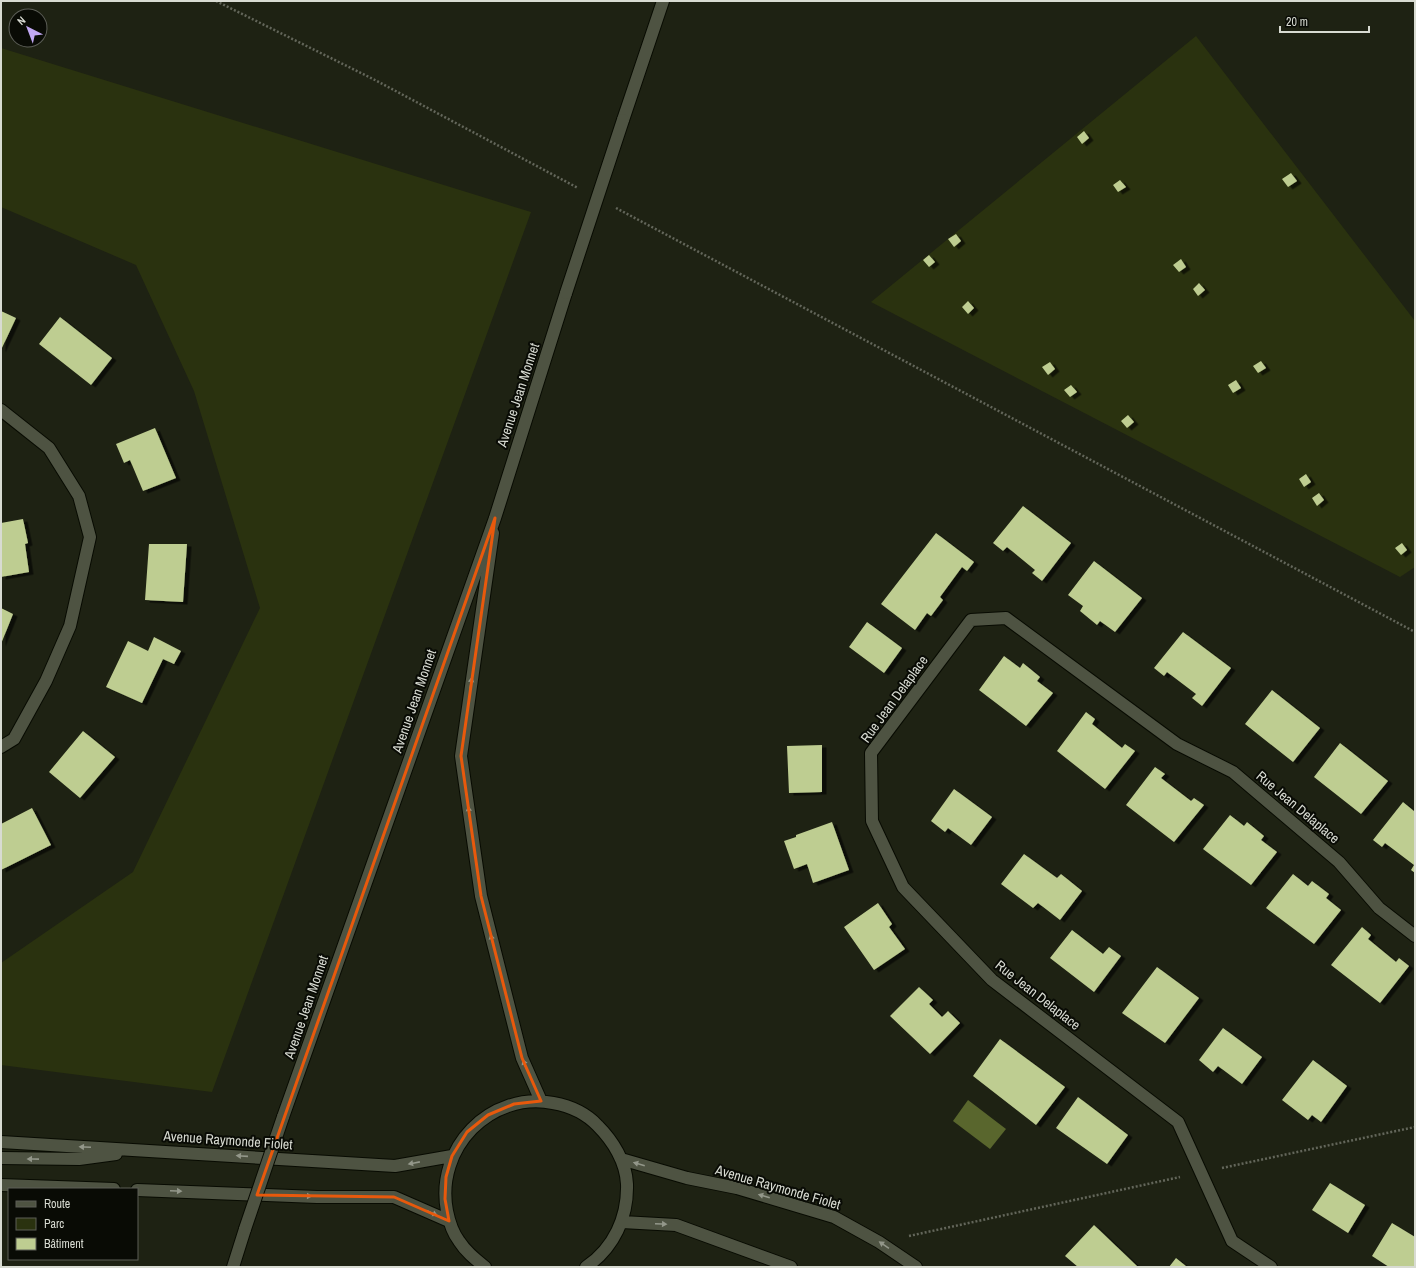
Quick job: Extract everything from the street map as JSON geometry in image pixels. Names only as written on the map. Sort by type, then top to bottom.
[{"type":"street","name":"Avenue Jean Monnet","points":[[245,1229],[283,1117],[495,518],[566,293],[663,1]]},
{"type":"street","points":[[1,410],[49,448],[79,496],[90,537],[70,626],[46,681],[18,732],[14,739],[1,747]]},
{"type":"street","points":[[495,518],[461,756],[481,896],[522,1058],[541,1101]]},
{"type":"street","name":"Rue Jean Delaplace","points":[[1271,1267],[1232,1241],[1178,1122],[992,980],[903,887],[872,822],[871,753],[971,620],[1006,618],[1177,744],[1233,772],[1339,862],[1379,908],[1415,936]]},
{"type":"street","points":[[485,1267],[472,1257],[458,1240],[450,1221],[445,1199],[446,1177],[452,1156],[467,1132],[488,1115],[514,1104],[541,1101],[566,1106],[590,1118],[609,1136],[621,1160],[627,1180],[627,1201],[622,1222],[599,1263],[586,1267]]},
{"type":"street","name":"Avenue Raymonde Fiolet","points":[[1,1142],[395,1166],[452,1156]]},
{"type":"street","points":[[1,1158],[79,1159],[141,1150]]},
{"type":"street","name":"Avenue Raymonde Fiolet","points":[[621,1160],[687,1178],[737,1188],[834,1217],[879,1242],[916,1267]]},
{"type":"street","points":[[1,1185],[86,1188]]},
{"type":"street","points":[[138,1190],[317,1197],[394,1197],[450,1221]]},
{"type":"street","points":[[622,1222],[676,1225],[791,1267]]},
{"type":"street","points":[[228,1267],[245,1229]]},
{"type":"street","points":[[233,1267],[245,1229]]},
{"type":"path","points":[[216,1],[375,80],[579,189]]},
{"type":"path","points":[[615,208],[1415,632]]},
{"type":"path","points":[[879,1242],[1415,1127]]},
{"type":"highlighted area","points":[[495,518],[461,756],[481,896],[522,1058],[541,1101],[514,1104],[488,1115],[467,1132],[452,1156],[446,1177],[445,1199],[449,1221],[394,1197],[257,1195]]},
{"type":"green space","points":[[1196,36],[1415,321],[1415,567],[1400,577],[871,302]]},
{"type":"green space","points":[[1,48],[531,212],[212,1092],[1,1065],[1,963],[133,872],[260,608],[194,391],[136,265],[1,207]]},
{"type":"shaded area","points":[[968,1100],[1006,1129],[990,1149],[953,1121]]},
{"type":"building","points":[[1084,131],[1089,138],[1082,144],[1077,137]]},
{"type":"building","points":[[1291,173],[1297,181],[1288,187],[1282,179]]},
{"type":"building","points":[[1120,180],[1126,187],[1118,192],[1113,185]]},
{"type":"building","points":[[956,234],[961,241],[954,247],[948,239]]},
{"type":"building","points":[[929,255],[935,262],[929,267],[923,260]]},
{"type":"building","points":[[1181,259],[1186,267],[1179,272],[1173,265]]},
{"type":"building","points":[[1199,283],[1205,290],[1198,296],[1193,289]]},
{"type":"building","points":[[968,301],[974,308],[968,314],[962,307]]},
{"type":"building","points":[[1,311],[16,318],[1,350]]},
{"type":"building","points":[[60,317],[112,358],[91,385],[39,344]]},
{"type":"building","points":[[1261,361],[1266,368],[1258,373],[1253,366]]},
{"type":"building","points":[[1050,362],[1055,369],[1048,375],[1042,367]]},
{"type":"building","points":[[1236,380],[1241,388],[1233,393],[1228,385]]},
{"type":"building","points":[[1071,385],[1077,392],[1070,397],[1064,390]]},
{"type":"building","points":[[1128,415],[1134,422],[1127,428],[1121,421]]},
{"type":"building","points":[[155,428],[176,478],[143,491],[130,460],[124,463],[116,444]]},
{"type":"building","points":[[1306,474],[1311,482],[1304,487],[1299,479]]},
{"type":"building","points":[[1319,493],[1324,500],[1317,506],[1312,498]]},
{"type":"building","points":[[1023,506],[1071,543],[1042,581],[1032,573],[1035,570],[1007,547],[1003,551],[993,543]]},
{"type":"building","points":[[23,519],[28,543],[25,544],[29,572],[1,577],[1,523]]},
{"type":"building","points":[[936,533],[974,562],[967,571],[962,567],[940,597],[943,600],[931,616],[927,613],[915,630],[881,604]]},
{"type":"building","points":[[1402,543],[1407,550],[1401,555],[1395,548]]},
{"type":"building","points":[[149,544],[187,544],[183,602],[145,600]]},
{"type":"building","points":[[1094,561],[1142,598],[1115,632],[1100,621],[1097,625],[1080,611],[1083,606],[1068,595]]},
{"type":"building","points":[[1,608],[13,614],[1,644]]},
{"type":"building","points":[[867,622],[902,648],[884,673],[849,647]]},
{"type":"building","points":[[1183,632],[1231,668],[1202,706],[1192,698],[1196,694],[1167,672],[1164,676],[1154,668]]},
{"type":"building","points":[[154,637],[181,651],[174,664],[163,659],[142,703],[106,687],[128,641],[148,651]]},
{"type":"building","points":[[1004,656],[1020,668],[1023,663],[1040,677],[1037,681],[1053,693],[1026,726],[979,690]]},
{"type":"building","points":[[1272,690],[1320,728],[1293,762],[1245,724]]},
{"type":"building","points":[[1086,712],[1095,719],[1092,724],[1122,748],[1125,744],[1135,751],[1105,789],[1057,751]]},
{"type":"building","points":[[83,731],[115,757],[80,798],[49,772]]},
{"type":"building","points":[[1340,743],[1388,781],[1361,814],[1314,777]]},
{"type":"building","points":[[822,745],[822,792],[789,793],[787,746]]},
{"type":"building","points":[[1155,767],[1165,774],[1161,778],[1191,801],[1194,798],[1204,805],[1174,842],[1126,805]]},
{"type":"building","points":[[954,789],[992,817],[971,845],[948,828],[945,832],[931,821]]},
{"type":"building","points":[[1403,802],[1415,812],[1415,873],[1411,870],[1414,865],[1385,843],[1382,847],[1373,840]]},
{"type":"building","points":[[32,808],[51,845],[1,870],[1,824]]},
{"type":"building","points":[[1230,815],[1244,826],[1247,822],[1264,836],[1261,840],[1277,852],[1251,885],[1203,849]]},
{"type":"building","points":[[832,822],[849,870],[813,883],[807,864],[794,869],[784,841]]},
{"type":"building","points":[[1024,854],[1057,878],[1061,874],[1082,891],[1060,920],[1038,903],[1033,908],[1001,884]]},
{"type":"building","points":[[1293,874],[1308,886],[1312,881],[1329,894],[1326,898],[1341,910],[1314,944],[1266,908]]},
{"type":"building","points":[[878,903],[892,924],[889,927],[905,949],[874,970],[844,927]]},
{"type":"building","points":[[1362,927],[1371,935],[1368,939],[1396,962],[1399,958],[1409,966],[1380,1003],[1331,965]]},
{"type":"building","points":[[1072,930],[1103,954],[1109,947],[1121,956],[1094,992],[1050,958]]},
{"type":"building","points":[[1157,967],[1199,998],[1165,1043],[1122,1013]]},
{"type":"building","points":[[919,987],[933,1000],[929,1004],[942,1017],[948,1011],[960,1023],[930,1054],[890,1016]]},
{"type":"building","points":[[1223,1028],[1262,1057],[1242,1084],[1218,1066],[1213,1072],[1199,1060]]},
{"type":"building","points":[[1000,1039],[1065,1087],[1036,1125],[973,1076]]},
{"type":"building","points":[[1313,1060],[1347,1086],[1321,1122],[1312,1115],[1308,1120],[1282,1100]]},
{"type":"building","points":[[1078,1097],[1128,1135],[1107,1164],[1056,1128]]},
{"type":"building","points":[[1330,1183],[1365,1205],[1348,1233],[1312,1210]]},
{"type":"building","points":[[1392,1223],[1415,1237],[1415,1267],[1389,1267],[1372,1256]]},
{"type":"building","points":[[1094,1225],[1138,1267],[1078,1267],[1065,1256]]},
{"type":"building","points":[[1176,1258],[1187,1267],[1169,1267]]}]
